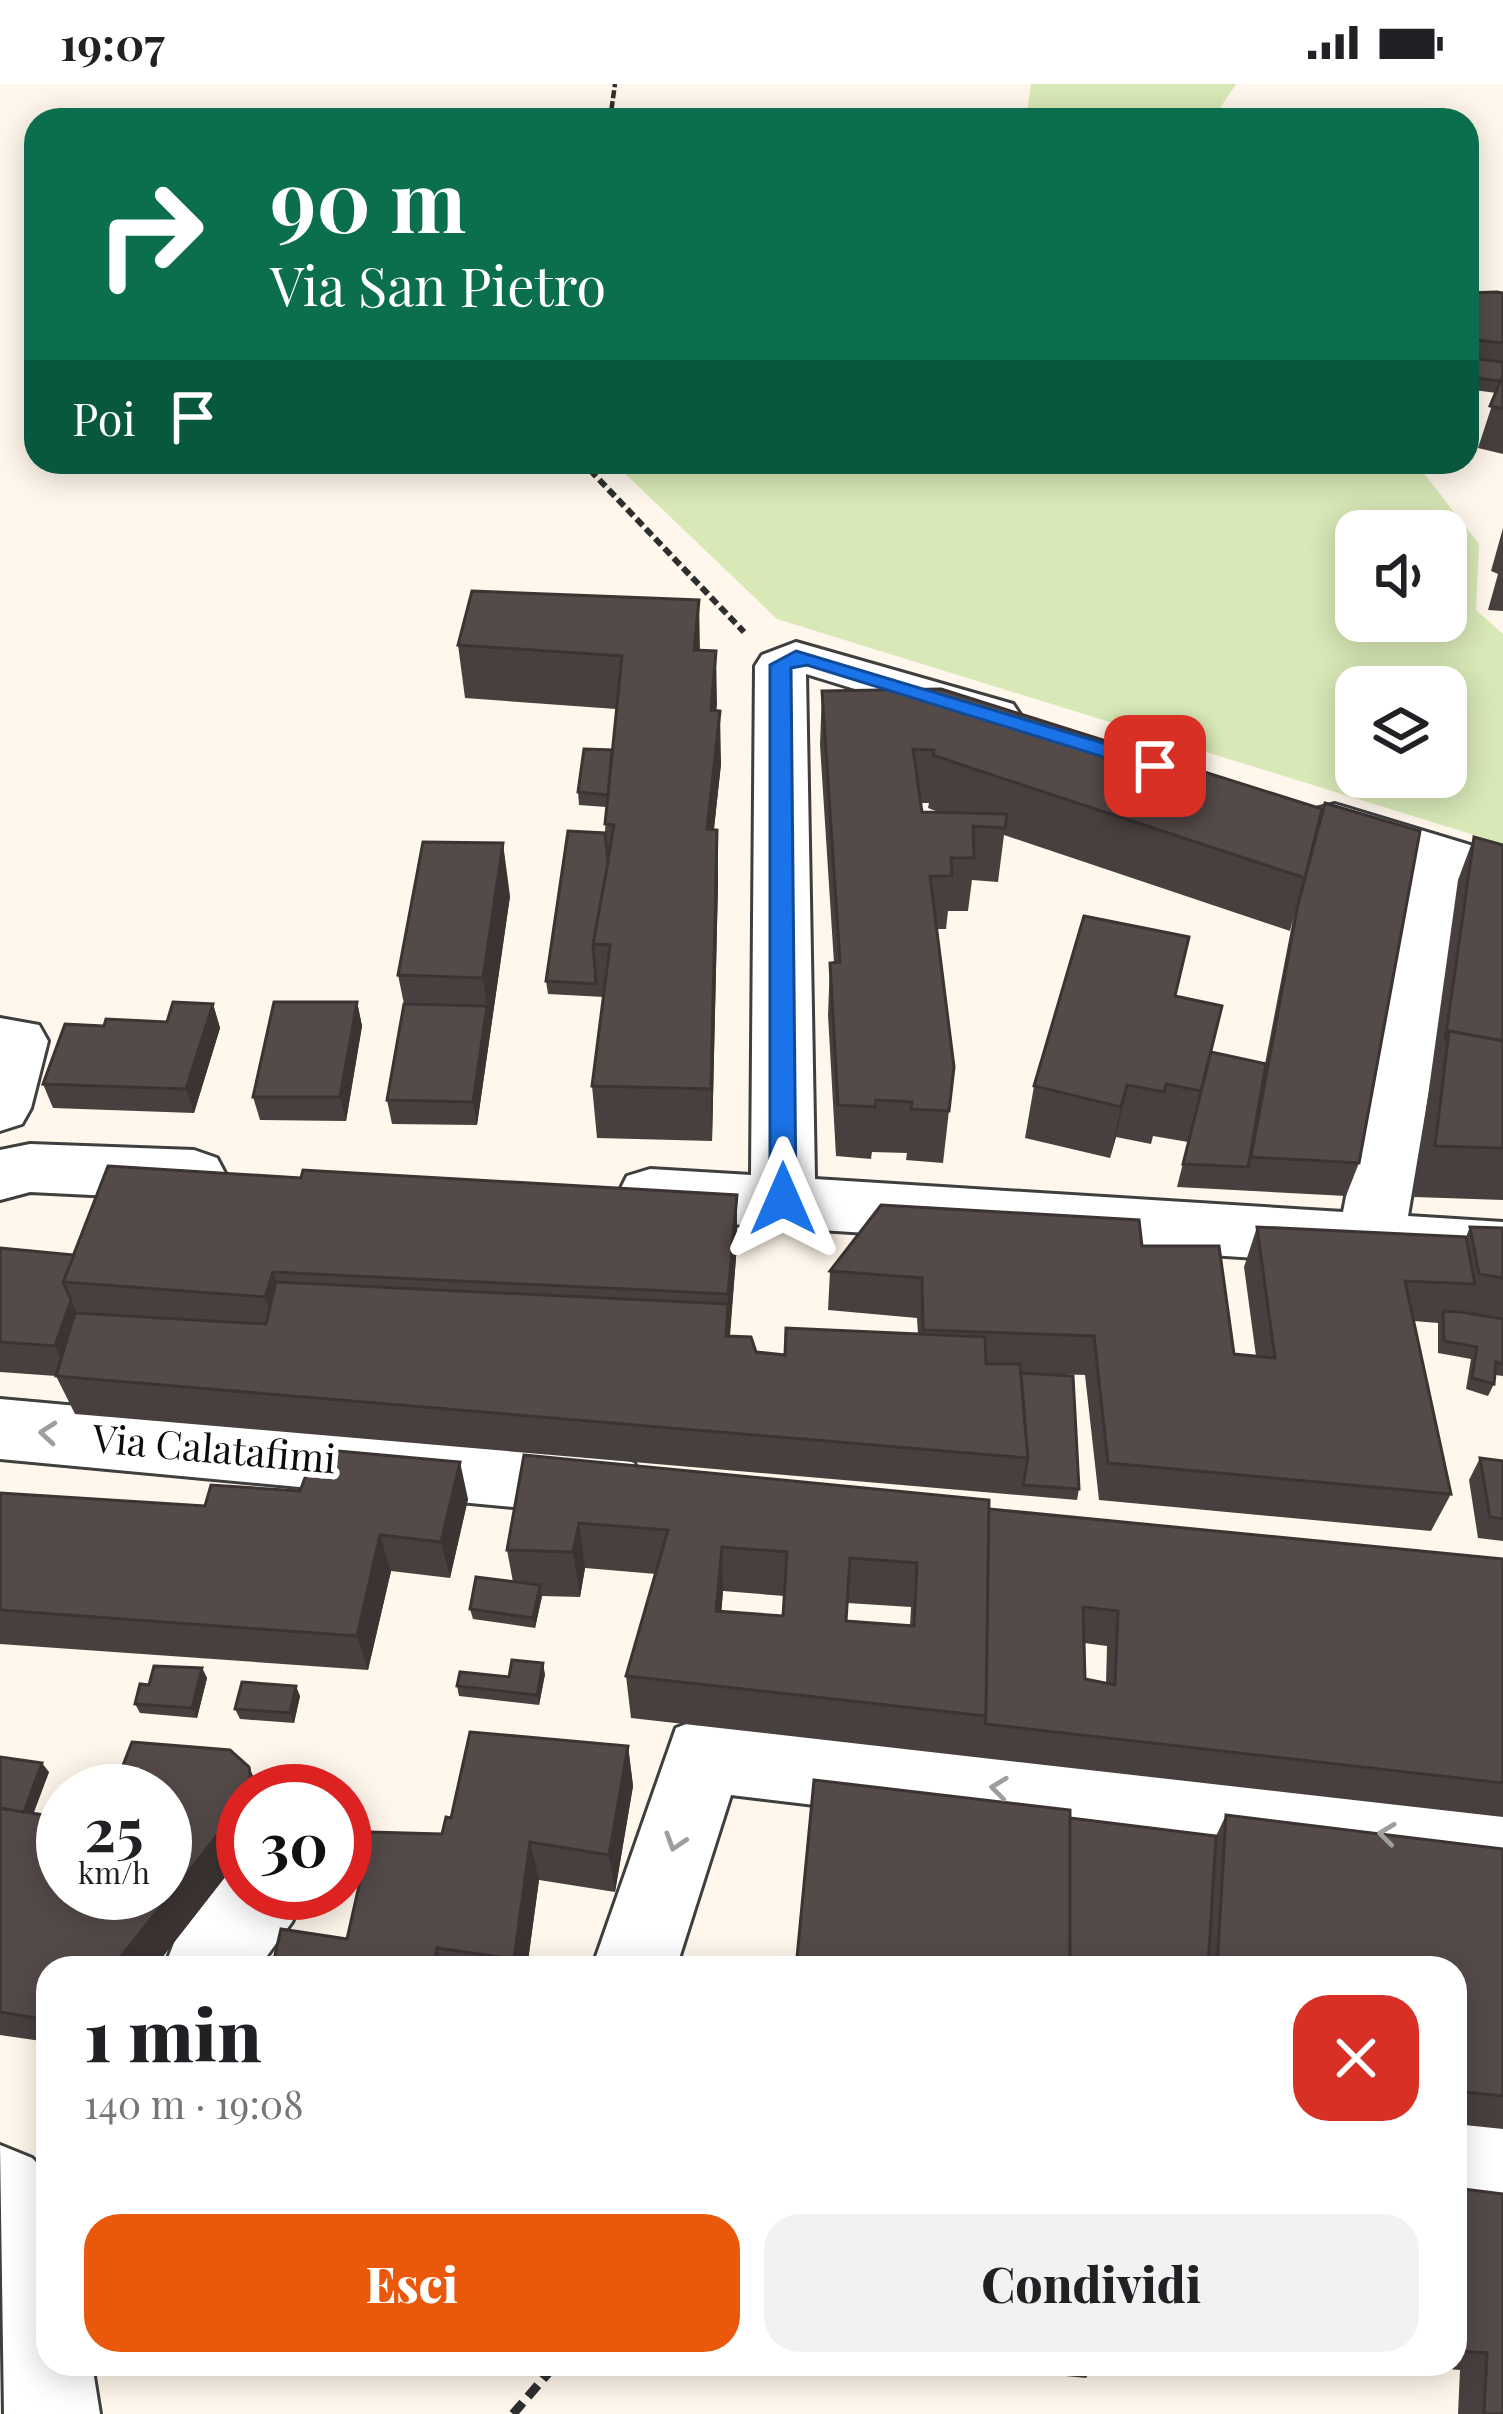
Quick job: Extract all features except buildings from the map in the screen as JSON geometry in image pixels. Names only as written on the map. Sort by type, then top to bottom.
[{"type":"street","points":[[783,1199],[788,661],[1037,729]]},
{"type":"street","points":[[1286,807],[1503,874]]},
{"type":"street","points":[[1371,1239],[1441,855]]},
{"type":"street","points":[[0,1040],[18,1041],[0,1108]]},
{"type":"street","points":[[0,1175],[30,1168],[241,1177]]},
{"type":"street","points":[[593,1191],[783,1199],[1503,1248]]},
{"type":"street","name":"Via Calatafimi","points":[[0,1429],[668,1490]]},
{"type":"street","points":[[638,1956],[704,1754],[1503,1847]]},
{"type":"street","points":[[215,1956],[242,1920]]},
{"type":"street","points":[[1467,2153],[1503,2156]]},
{"type":"street","points":[[23,2192],[36,2292]]},
{"type":"street","points":[[47,2376],[52,2414]]},
{"type":"path","points":[[593,474],[720,610],[788,661]]},
{"type":"path","points":[[513,2414],[546,2376]]},
{"type":"green space","points":[[1031,84],[1236,84],[1220,108],[1028,108]]},
{"type":"green space","points":[[626,474],[1424,474],[1452,510],[1335,510],[1335,642],[1467,642],[1467,529],[1479,544],[1476,610],[1503,634],[1503,844],[1355,798],[1467,798],[1467,666],[1335,666],[1335,792],[777,619]]},
{"type":"route","points":[[783,1199],[780,665],[796,657],[810,659],[1155,766]]}]
